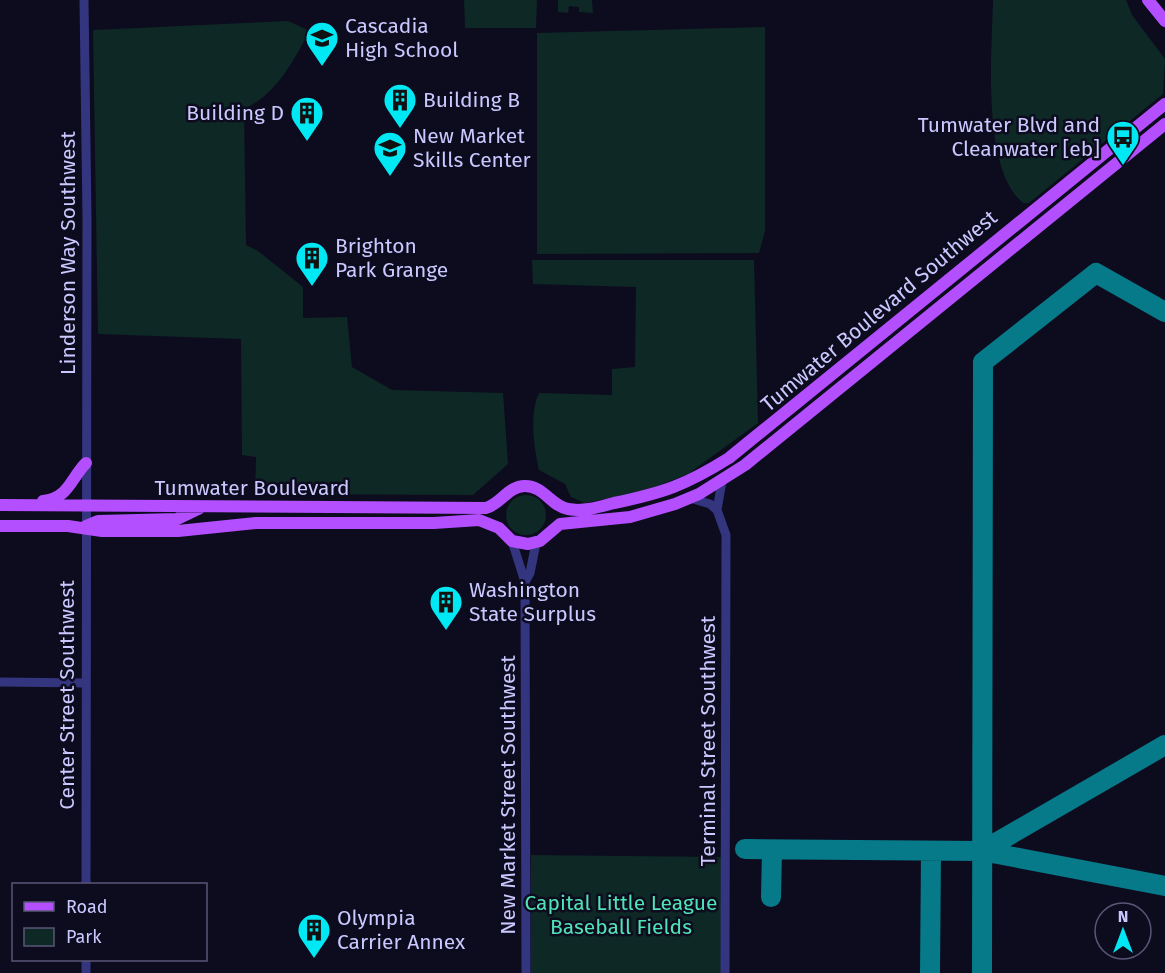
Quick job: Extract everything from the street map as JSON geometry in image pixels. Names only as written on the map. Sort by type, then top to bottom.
[{"type":"main road","points":[[1148,0],[1165,21]]},
{"type":"main road","name":"Tumwater Boulevard Southwest","points":[[551,499],[567,509],[583,510],[655,495],[690,482],[729,458],[1165,104]]},
{"type":"main road","name":"Tumwater Boulevard Southwest","points":[[550,531],[563,523],[598,522],[646,513],[689,498],[722,481],[1072,202],[1165,124]]},
{"type":"main road","points":[[37,505],[67,491],[77,472],[86,463]]},
{"type":"main road","points":[[526,486],[538,489],[551,499],[553,508],[550,531],[536,543],[520,544],[512,541],[499,528],[501,500],[512,489],[526,486]]},
{"type":"main road","name":"Tumwater Boulevard","points":[[0,505],[486,508],[501,500]]},
{"type":"main road","points":[[86,526],[98,521],[177,519],[202,507]]},
{"type":"main road","name":"Tumwater Boulevard","points":[[0,526],[86,526],[102,531],[178,531],[256,523],[435,523],[479,520],[499,528]]},
{"type":"street","name":"Linderson Way Southwest","points":[[84,0],[87,219],[86,506]]},
{"type":"street","name":"Terminal Street Southwest","points":[[722,481],[717,510],[726,535],[725,973]]},
{"type":"street","points":[[689,498],[710,504],[717,510]]},
{"type":"street","name":"Center Street Southwest","points":[[86,506],[86,883]]},
{"type":"street","name":"New Market Street Southwest","points":[[512,541],[525,582]]},
{"type":"street","name":"New Market Street Southwest","points":[[526,973],[525,582],[536,543]]},
{"type":"street","points":[[0,682],[86,682]]},
{"type":"green space","points":[[464,0],[537,0],[536,28],[465,28]]},
{"type":"green space","points":[[558,0],[592,0],[593,13],[579,12],[579,7],[569,6],[568,13],[558,12]]},
{"type":"green space","points":[[993,0],[1126,0],[1132,15],[1165,59],[1163,94],[1029,203],[1023,203],[1010,186],[1000,164],[995,137],[991,77]]},
{"type":"green space","points":[[288,21],[310,31],[283,76],[266,94],[244,109],[246,245],[258,251],[303,287],[303,318],[347,317],[352,367],[392,390],[503,393],[508,464],[473,495],[255,494],[256,457],[242,455],[241,339],[98,334],[93,30]]},
{"type":"green space","points":[[765,27],[765,231],[759,253],[537,254],[537,33]]},
{"type":"green space","points":[[532,260],[754,260],[758,423],[688,474],[645,491],[585,503],[571,497],[565,484],[539,470],[533,431],[536,401],[539,393],[612,395],[612,369],[635,367],[636,287],[533,284]]},
{"type":"green space","points":[[526,495],[540,501],[546,515],[540,529],[526,535],[512,529],[506,515],[512,501]]},
{"type":"green space","name":"Capital Little League Baseball Fields","points":[[531,855],[722,857],[721,973],[531,973]]},
{"type":"taxiway","points":[[982,973],[983,362],[1096,273],[1165,312]]},
{"type":"taxiway","points":[[982,851],[1165,745]]},
{"type":"taxiway","points":[[745,849],[982,851],[1165,886]]},
{"type":"taxiway","points":[[771,897],[772,850]]},
{"type":"taxiway","points":[[930,973],[931,851]]},
{"type":"place","name":"Cascadia High School","points":[[322,67]]},
{"type":"place","name":"Building B","points":[[400,129]]},
{"type":"place","name":"Building D","points":[[307,142]]},
{"type":"place","name":"Tumwater Blvd and Cleanwater [eb]","points":[[1123,166]]},
{"type":"place","name":"New Market Skills Center","points":[[390,177]]},
{"type":"place","name":"Brighton Park Grange","points":[[312,287]]},
{"type":"place","name":"Washington State Surplus","points":[[446,631]]},
{"type":"place","name":"Olympia Carrier Annex","points":[[314,959]]}]
